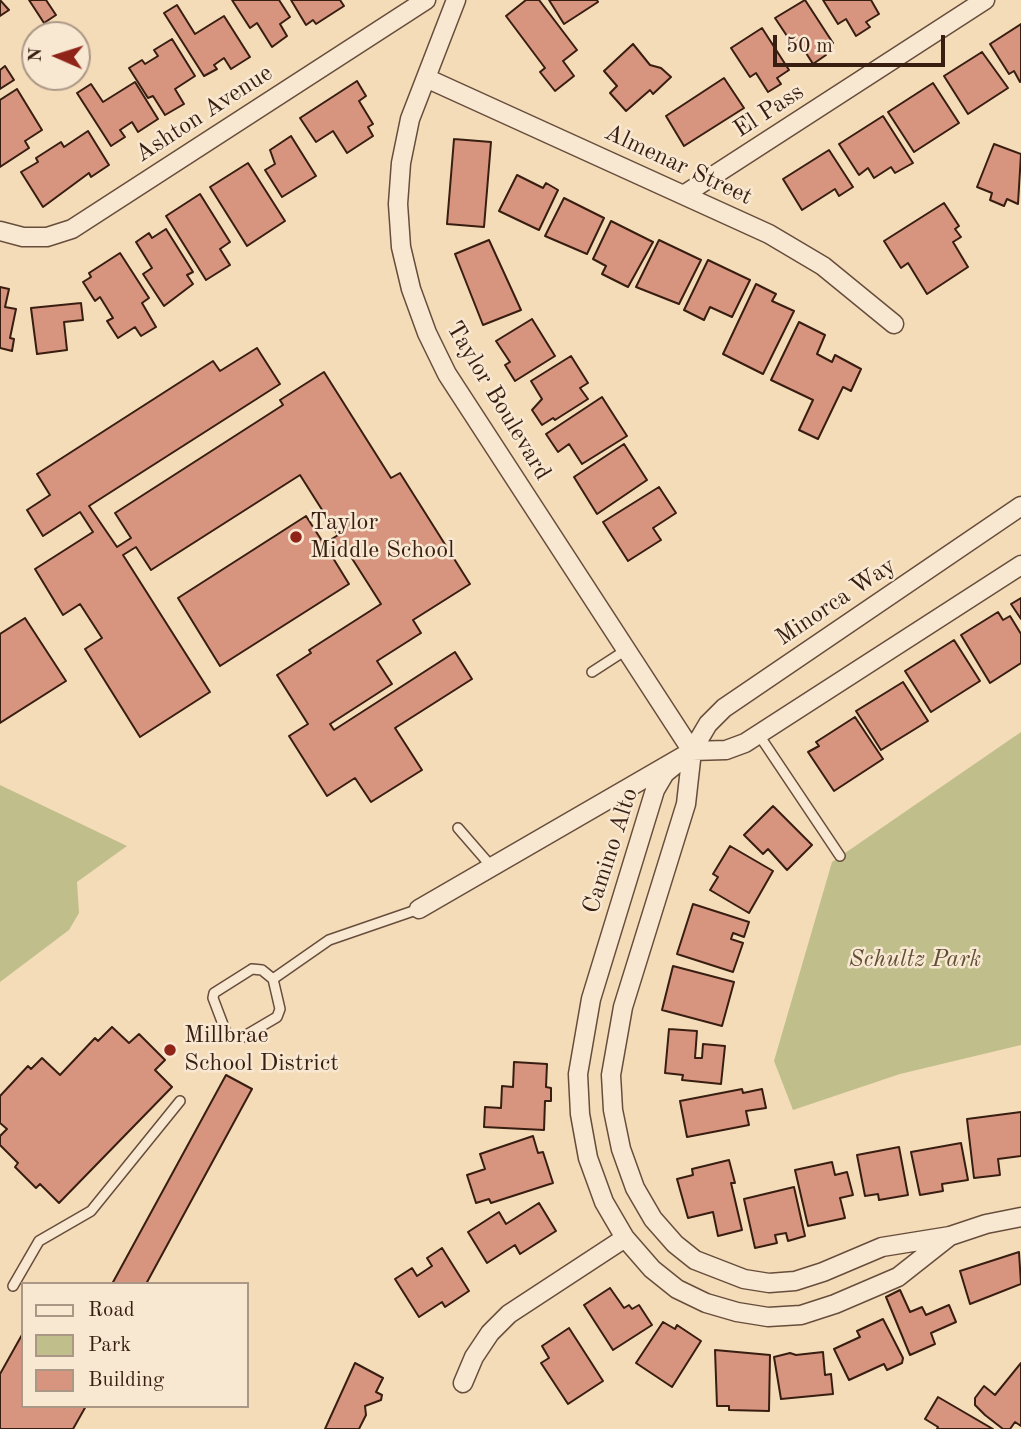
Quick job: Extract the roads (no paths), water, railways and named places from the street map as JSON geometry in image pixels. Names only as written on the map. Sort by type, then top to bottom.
[{"type":"street","name":"Ashton Avenue","points":[[0,231],[23,237],[47,237],[72,229],[426,0]]},
{"type":"street","name":"Taylor Boulevard","points":[[456,0],[410,119],[401,163],[398,204],[401,247],[411,289],[426,333],[447,374],[692,751]]},
{"type":"street","name":"El Pass","points":[[685,194],[985,0]]},
{"type":"street","name":"Almenar Street","points":[[426,78],[769,234],[823,266],[894,324]]},
{"type":"street","name":"Minorca Way","points":[[692,751],[708,724],[724,709],[1021,506]]},
{"type":"street","name":"Minorca Way","points":[[419,909],[692,751],[726,750],[759,735],[1021,565]]},
{"type":"street","name":"Camino Alto","points":[[692,751],[666,773],[655,790],[591,999],[582,1037],[578,1074],[580,1114],[588,1158],[604,1202],[625,1238],[652,1269],[677,1289],[706,1303],[768,1317],[801,1315],[835,1304],[898,1277],[950,1236]]},
{"type":"street","name":"Camino Alto","points":[[692,751],[686,804],[615,1042],[611,1076],[613,1110],[621,1149],[635,1188],[653,1219],[675,1244],[695,1260],[744,1279],[769,1283],[795,1281],[882,1247],[950,1236],[986,1224],[1021,1217]]},
{"type":"street","points":[[463,1383],[474,1357],[490,1333],[509,1314],[625,1238]]},
{"type":"lane","points":[[592,672],[626,650]]},
{"type":"lane","points":[[759,735],[840,856]]},
{"type":"lane","points":[[458,828],[491,866]]},
{"type":"lane","points":[[273,979],[329,940],[419,909]]},
{"type":"lane","points":[[252,970],[262,970],[273,979],[280,1002],[277,1017],[243,1037],[227,1035],[213,998],[216,990],[252,970]]},
{"type":"lane","points":[[13,1286],[39,1241],[91,1211],[180,1101]]},
{"type":"place","name":"Taylor Middle School","points":[[296,537]]},
{"type":"place","name":"Millbrae School District","points":[[170,1050]]},
{"type":"park label","name":"Schultz Park","points":[[915,960]]}]
